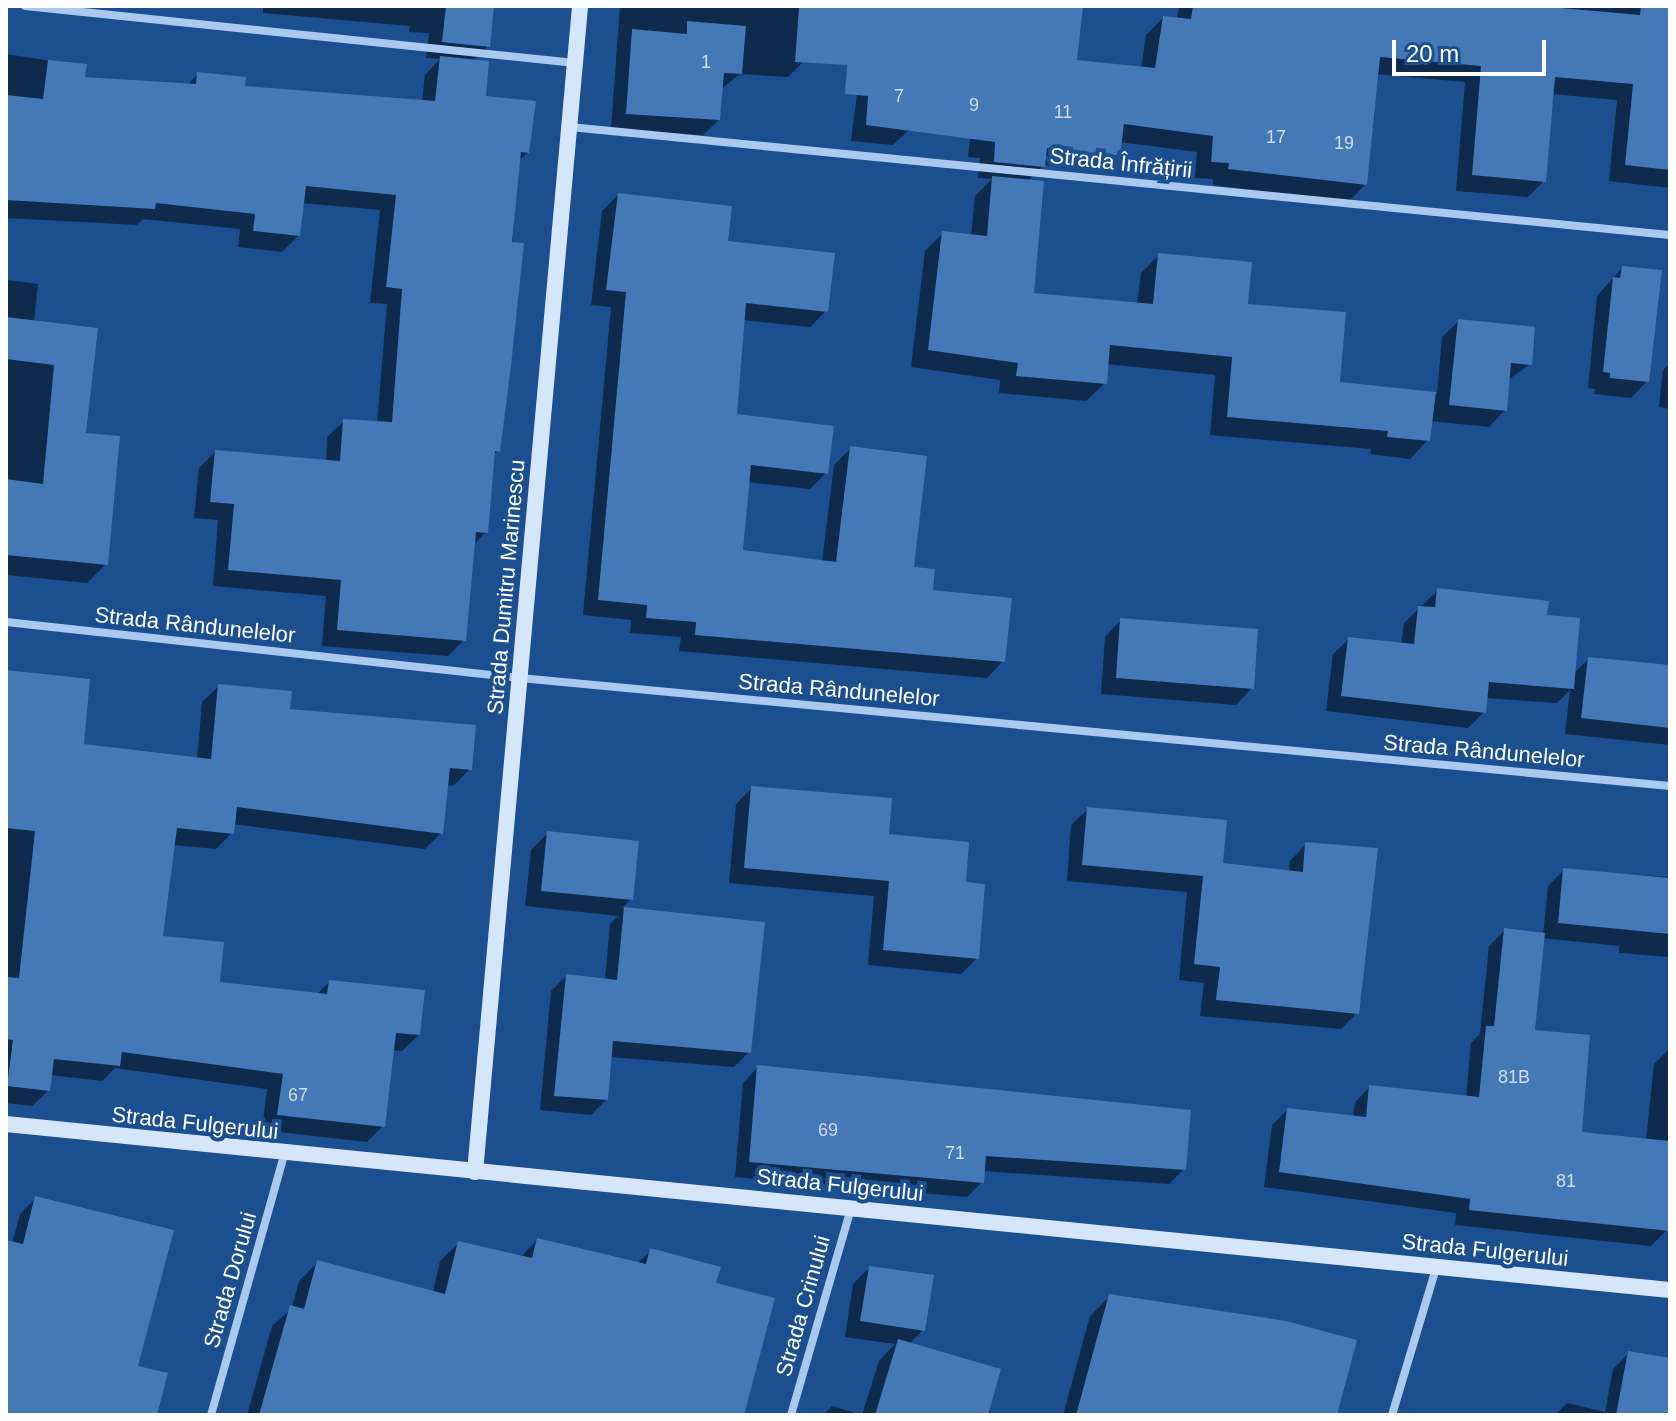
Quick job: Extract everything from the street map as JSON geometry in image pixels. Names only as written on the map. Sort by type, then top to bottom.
[{"type":"street","points":[[25,6],[575,63]]},
{"type":"street","name":"Strada Dumitru Marinescu","points":[[475,1172],[580,6]]},
{"type":"street","name":"Strada Înfrățirii","points":[[569,127],[1670,235]]},
{"type":"street","name":"Strada Rândunelelor","points":[[6,622],[520,678],[1670,786]]},
{"type":"street","name":"Strada Fulgerului","points":[[6,1124],[284,1155],[1670,1290]]},
{"type":"street","name":"Strada Dorului","points":[[211,1415],[284,1155]]},
{"type":"street","name":"Strada Crinului","points":[[791,1415],[851,1208]]},
{"type":"street","points":[[1392,1415],[1436,1268]]},
{"type":"building","points":[[446,6],[494,6],[490,47],[442,42]]},
{"type":"building","points":[[1083,6],[1077,60],[1155,68],[1163,16],[1191,19],[1193,6],[1538,6],[1640,15],[1641,6],[1670,7],[1670,170],[1625,165],[1633,84],[1555,77],[1546,182],[1472,175],[1481,66],[1380,57],[1367,185],[1228,169],[1229,163],[1211,162],[1213,136],[1124,124],[1120,156],[1047,148],[1045,167],[994,162],[995,142],[866,125],[868,96],[845,94],[847,65],[795,62],[799,7]]},
{"type":"building","points":[[687,21],[746,26],[742,74],[724,73],[720,120],[626,114],[632,29],[687,34]]},
{"type":"building","points":[[440,56],[489,61],[486,96],[536,101],[529,153],[521,152],[512,242],[524,243],[500,452],[495,451],[488,533],[476,532],[466,641],[337,630],[341,580],[228,570],[234,504],[210,502],[215,450],[340,461],[343,419],[392,422],[402,289],[386,287],[396,195],[306,186],[300,236],[253,231],[255,214],[156,203],[155,209],[6,200],[6,95],[43,99],[48,60],[87,64],[85,77],[196,84],[197,72],[246,77],[245,86],[435,101]]},
{"type":"building","points":[[992,176],[1044,181],[1034,293],[1153,304],[1158,253],[1252,262],[1248,304],[1346,312],[1340,382],[1436,392],[1430,441],[1387,437],[1388,431],[1227,417],[1232,357],[1110,345],[1107,384],[1016,376],[1018,363],[928,350],[942,231],[987,236]]},
{"type":"building","points":[[618,193],[732,206],[728,241],[835,253],[828,312],[746,303],[737,414],[834,426],[828,474],[751,465],[743,550],[836,562],[850,446],[927,456],[914,567],[935,569],[933,590],[1012,598],[1005,662],[695,635],[696,622],[646,618],[647,605],[598,600],[626,292],[606,290]]},
{"type":"building","points":[[1622,266],[1662,270],[1649,382],[1610,378],[1610,373],[1603,372],[1613,277],[1620,278]]},
{"type":"building","points":[[6,317],[98,328],[86,433],[120,436],[108,565],[6,555],[6,479],[43,484],[54,365],[6,359]]},
{"type":"building","points":[[1458,319],[1535,327],[1532,365],[1511,363],[1507,411],[1449,405]]},
{"type":"building","points":[[1437,588],[1549,601],[1547,615],[1580,618],[1574,689],[1489,682],[1486,713],[1341,696],[1348,637],[1414,644],[1418,606],[1435,607]]},
{"type":"building","points":[[1120,618],[1258,629],[1254,689],[1116,678]]},
{"type":"building","points":[[1588,657],[1670,665],[1670,728],[1581,718]]},
{"type":"building","points":[[6,670],[90,679],[84,744],[211,759],[218,684],[292,691],[290,709],[476,725],[472,770],[450,768],[443,834],[237,807],[234,834],[177,828],[163,936],[224,942],[220,982],[327,994],[329,980],[425,990],[420,1035],[396,1033],[385,1127],[277,1115],[283,1074],[122,1052],[120,1066],[54,1059],[50,1091],[7,1086],[13,1040],[6,1039],[6,977],[19,978],[35,831],[6,828]]},
{"type":"building","points":[[751,786],[892,798],[889,834],[969,842],[966,882],[985,884],[979,959],[883,950],[889,881],[744,868]]},
{"type":"building","points":[[1087,807],[1227,820],[1223,863],[1303,872],[1305,842],[1378,848],[1359,1014],[1216,1000],[1220,967],[1194,964],[1203,876],[1082,865]]},
{"type":"building","points":[[547,831],[639,841],[633,900],[541,891]]},
{"type":"building","points":[[1563,868],[1670,878],[1670,934],[1558,923]]},
{"type":"building","points":[[624,907],[765,922],[751,1053],[613,1041],[608,1100],[554,1096],[566,974],[617,980]]},
{"type":"building","points":[[1504,928],[1545,933],[1535,1030],[1590,1035],[1582,1132],[1670,1141],[1670,1231],[1469,1210],[1470,1199],[1279,1172],[1287,1108],[1366,1117],[1369,1085],[1479,1097],[1486,1026],[1494,1026]]},
{"type":"building","points":[[757,1065],[1191,1110],[1186,1170],[986,1156],[984,1183],[749,1162]]},
{"type":"building","points":[[35,1196],[174,1230],[138,1366],[168,1373],[157,1415],[6,1415],[6,1240],[23,1244]]},
{"type":"building","points":[[537,1238],[646,1264],[650,1248],[721,1267],[716,1283],[775,1298],[744,1415],[259,1415],[290,1305],[304,1309],[317,1260],[445,1294],[458,1241],[532,1258]]},
{"type":"building","points":[[869,1266],[934,1275],[925,1331],[860,1321]]},
{"type":"building","points":[[1109,1294],[1286,1321],[1357,1340],[1337,1415],[1076,1415]]},
{"type":"building","points":[[898,1339],[1001,1369],[988,1415],[875,1415]]},
{"type":"building","points":[[1628,1351],[1670,1358],[1670,1415],[1616,1415]]}]
